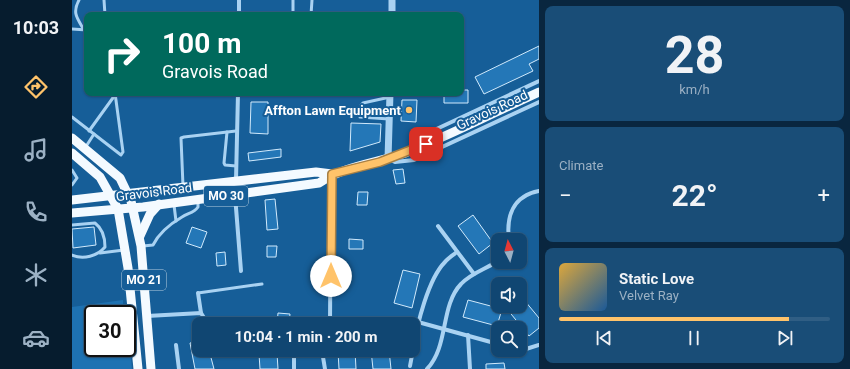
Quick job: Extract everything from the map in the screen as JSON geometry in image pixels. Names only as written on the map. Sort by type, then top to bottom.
[{"type":"main road","name":"Gravois Road","points":[[72,213],[133,208],[319,183],[332,174],[414,149],[539,92]]},
{"type":"main road","points":[[72,138],[120,178],[128,193]]},
{"type":"main road","points":[[72,153],[100,178],[111,195]]},
{"type":"main road","name":"Gravois Road","points":[[72,200],[183,186],[316,172],[332,174]]},
{"type":"main road","name":"MO 21","points":[[128,193],[133,208],[140,242],[151,369]]},
{"type":"main road","name":"MO 21","points":[[111,195],[118,209],[125,250],[138,369]]},
{"type":"main road","points":[[140,242],[150,214],[160,204]]},
{"type":"street","points":[[239,0],[239,12]]},
{"type":"street","points":[[392,0],[392,12]]},
{"type":"street","name":"Gravois Road","points":[[414,149],[428,133],[539,80]]},
{"type":"street","points":[[236,180],[238,96]]},
{"type":"street","points":[[388,158],[390,96]]},
{"type":"street","name":"Gravois Road","points":[[388,158],[395,162],[414,160],[539,102]]},
{"type":"street","points":[[330,317],[332,174]]},
{"type":"street","points":[[509,233],[508,219],[516,202],[529,194],[539,191]]},
{"type":"street","points":[[235,194],[241,271]]},
{"type":"street","points":[[438,226],[474,274]]},
{"type":"street","points":[[420,317],[438,272],[445,261],[457,252]]},
{"type":"street","points":[[427,369],[435,358],[454,295],[460,284],[491,265]]},
{"type":"street","points":[[198,293],[201,313],[204,317]]},
{"type":"street","points":[[147,316],[201,313]]},
{"type":"street","points":[[420,323],[491,342]]},
{"type":"street","points":[[468,335],[470,369]]},
{"type":"street","points":[[176,345],[178,369]]},
{"type":"street","points":[[527,349],[539,345]]},
{"type":"street","points":[[294,369],[294,353],[317,350],[322,351],[324,355],[325,369]]},
{"type":"street","points":[[410,366],[412,357]]},
{"type":"lane","points":[[78,0],[74,7],[74,12],[84,28]]},
{"type":"lane","points":[[104,0],[104,12]]},
{"type":"lane","points":[[293,0],[293,12]]},
{"type":"lane","points":[[311,12],[312,0]]},
{"type":"lane","points":[[72,29],[84,30]]},
{"type":"lane","points":[[90,131],[114,96]]},
{"type":"lane","points":[[72,117],[120,155],[123,154],[115,96]]},
{"type":"lane","points":[[387,96],[363,103],[361,105],[360,117],[389,119]]},
{"type":"lane","points":[[183,186],[181,138],[184,136],[236,131]]},
{"type":"lane","points":[[227,132],[224,163],[225,166],[236,166]]},
{"type":"lane","points":[[85,148],[94,134]]},
{"type":"lane","points":[[72,170],[77,178],[72,185]]},
{"type":"lane","points":[[140,242],[153,245],[160,233],[176,221],[196,210],[198,207],[198,199]]},
{"type":"lane","points":[[174,202],[176,221]]},
{"type":"lane","points":[[72,225],[96,223],[100,227],[104,235],[106,247],[100,253]]},
{"type":"lane","points":[[72,255],[84,257],[100,253],[125,250]]},
{"type":"lane","points":[[198,293],[262,284]]},
{"type":"shaded area","points":[[123,300],[123,304],[126,305],[87,305]]},
{"type":"shaded area","points":[[84,305],[84,357],[131,357],[132,369],[72,369],[72,307]]},
{"type":"building","points":[[539,46],[539,59],[529,64],[533,71],[484,94],[475,77]]},
{"type":"building","points":[[464,90],[468,90],[468,103],[444,103],[444,96],[464,96]]},
{"type":"building","points":[[402,100],[417,100],[416,122],[401,121]]},
{"type":"building","points":[[251,102],[268,102],[268,134],[250,133]]},
{"type":"building","points":[[351,123],[381,124],[380,142],[350,151]]},
{"type":"building","points":[[281,149],[281,157],[249,161],[248,153]]},
{"type":"building","points":[[403,169],[405,183],[396,184],[393,170]]},
{"type":"building","points":[[358,192],[368,192],[367,205],[357,205]]},
{"type":"building","points":[[275,199],[278,229],[267,230],[265,200]]},
{"type":"building","points":[[473,215],[491,240],[491,245],[479,254],[458,226]]},
{"type":"building","points":[[94,227],[96,245],[73,248],[72,229]]},
{"type":"building","points":[[192,227],[207,232],[201,248],[186,243]]},
{"type":"building","points":[[349,239],[363,240],[363,249],[349,249]]},
{"type":"building","points":[[267,246],[277,246],[276,257],[267,257]]},
{"type":"building","points":[[225,252],[226,265],[217,266],[216,253]]},
{"type":"building","points":[[403,270],[420,274],[412,308],[394,303]]},
{"type":"building","points":[[468,300],[491,306],[491,313],[501,313],[498,321],[491,321],[491,324],[463,317]]},
{"type":"building","points":[[527,303],[539,318],[539,328],[529,336],[527,334],[527,321],[517,321],[510,313],[527,313]]},
{"type":"building","points":[[278,313],[290,314],[290,317],[278,317]]},
{"type":"building","points":[[190,343],[192,343],[192,353]]},
{"type":"building","points":[[193,357],[211,357],[214,369],[195,369]]},
{"type":"building","points":[[259,357],[277,357],[278,369],[260,369]]},
{"type":"building","points":[[338,357],[355,357],[356,369],[339,369]]},
{"type":"building","points":[[372,357],[390,357],[391,369],[373,369]]},
{"type":"building","points":[[504,363],[505,369],[486,369],[486,364]]},
{"type":"place","name":"Affton Lawn Equipment","points":[[409,110]]},
{"type":"route","points":[[331,276],[332,174],[380,162],[426,144]]}]
